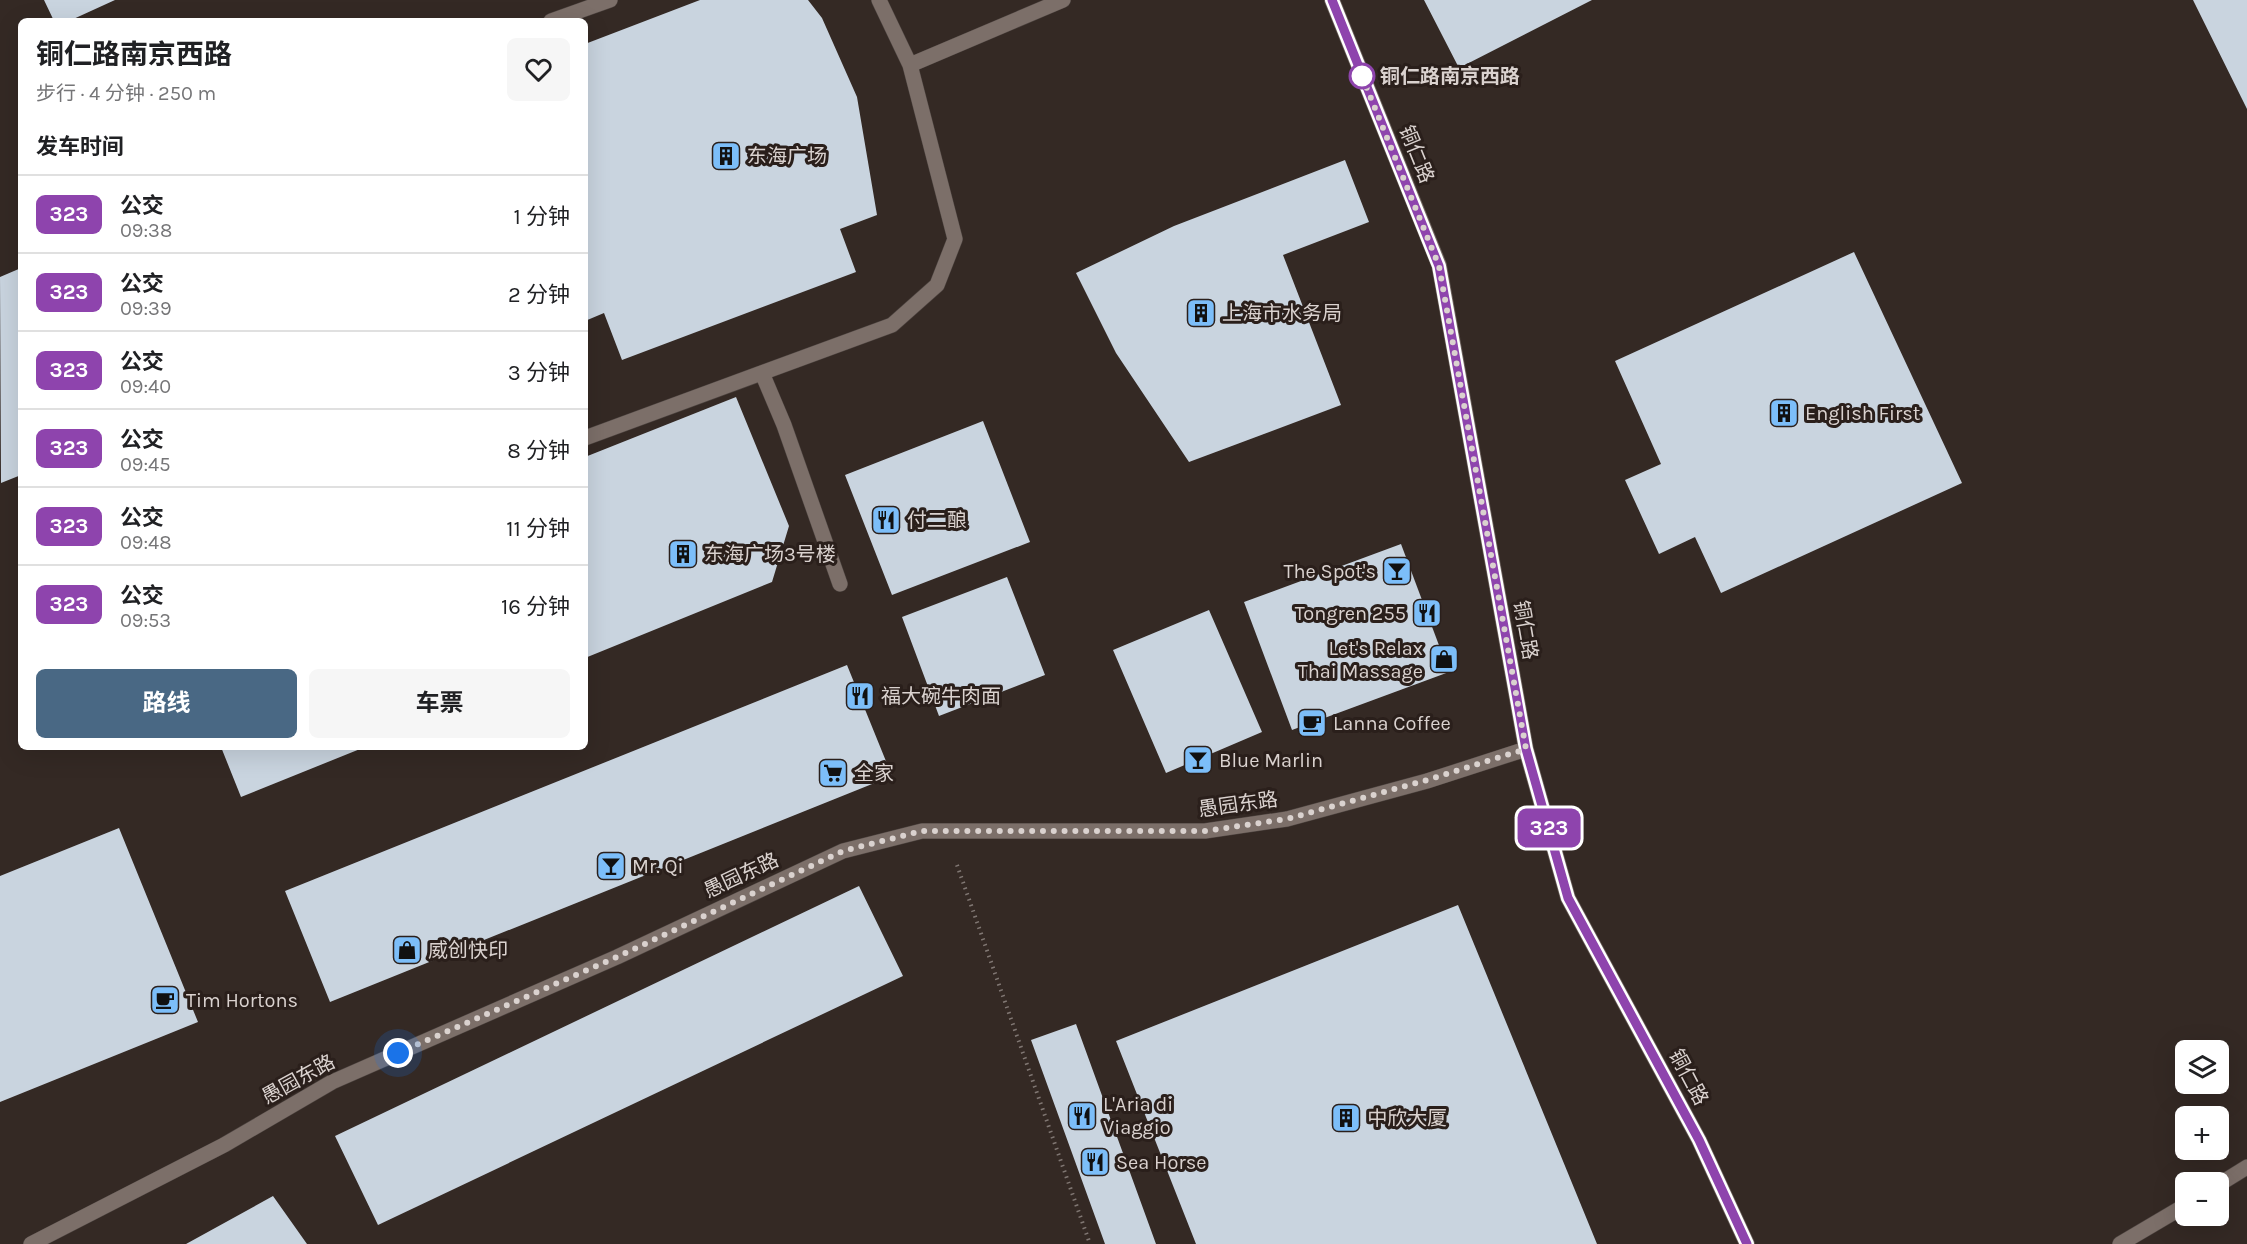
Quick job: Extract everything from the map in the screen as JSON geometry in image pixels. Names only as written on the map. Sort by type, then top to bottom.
[{"type":"street","points":[[559,18],[610,0]]},
{"type":"street","points":[[588,437],[892,325],[937,285],[955,239],[910,65],[879,0]]},
{"type":"street","points":[[910,65],[1063,0]]},
{"type":"street","name":"铜仁路","points":[[1332,0],[1439,266],[1526,749],[1568,898],[1699,1140],[1747,1244]]},
{"type":"street","points":[[762,373],[784,425],[840,584]]},
{"type":"street","name":"愚园东路","points":[[31,1244],[224,1145],[332,1082],[617,957],[843,851],[922,831],[1205,831],[1287,819],[1427,780],[1526,749]]},
{"type":"street","points":[[2229,1178],[2247,1167]]},
{"type":"street","points":[[2120,1244],[2175,1211]]},
{"type":"path","points":[[945,831],[1090,1244]]},
{"type":"building","points":[[44,0],[115,0],[76,18],[53,18]]},
{"type":"building","name":"东海广场","points":[[700,0],[808,0],[822,18],[857,97],[877,215],[840,229],[856,272],[622,360],[604,313],[588,320],[588,43]]},
{"type":"building","points":[[1424,0],[1592,0],[1459,68]]},
{"type":"building","points":[[2193,0],[2247,0],[2247,109]]},
{"type":"building","name":"上海市水务局","points":[[1345,160],[1369,222],[1283,255],[1341,405],[1189,462],[1116,353],[1076,273],[1174,226]]},
{"type":"building","name":"English First","points":[[1854,252],[1962,483],[1721,593],[1695,537],[1659,554],[1625,480],[1661,464],[1615,361]]},
{"type":"building","points":[[18,269],[18,476],[1,483],[0,277]]},
{"type":"building","name":"东海广场3号楼","points":[[736,397],[789,526],[772,582],[588,657],[588,456]]},
{"type":"building","points":[[983,421],[1030,542],[892,595],[845,475]]},
{"type":"building","points":[[1401,544],[1449,672],[1292,730],[1244,602]]},
{"type":"building","points":[[1007,577],[1045,675],[939,716],[902,617]]},
{"type":"building","points":[[1209,610],[1262,732],[1166,773],[1113,650]]},
{"type":"building","points":[[847,665],[892,776],[330,1002],[285,891]]},
{"type":"building","points":[[222,750],[358,750],[241,797]]},
{"type":"building","points":[[119,828],[198,1022],[0,1102],[0,876]]},
{"type":"building","points":[[859,886],[903,976],[378,1225],[335,1136]]},
{"type":"building","name":"中欣大厦","points":[[1458,905],[1597,1244],[1196,1244],[1116,1041]]},
{"type":"building","points":[[1076,1024],[1156,1244],[1105,1244],[1031,1040]]},
{"type":"building","points":[[273,1196],[307,1244],[186,1244]]},
{"type":"bus line","name":"323","points":[[1332,0],[1439,266],[1526,749],[1568,898],[1699,1140],[1747,1244]]},
{"type":"place","name":"铜仁路南京西路","points":[[1362,76]]},
{"type":"place","name":"东海广场","points":[[726,156]]},
{"type":"place","name":"上海市水务局","points":[[1201,313]]},
{"type":"place","name":"English First","points":[[1784,413]]},
{"type":"place","name":"付二酿","points":[[886,520]]},
{"type":"place","name":"东海广场3号楼","points":[[683,554]]},
{"type":"place","name":"The Spot's","points":[[1397,571]]},
{"type":"place","name":"Tongren 255","points":[[1427,613]]},
{"type":"place","name":"Let's Relax Thai Massage","points":[[1444,659]]},
{"type":"place","name":"福大碗牛肉面","points":[[860,696]]},
{"type":"place","name":"Lanna Coffee","points":[[1312,723]]},
{"type":"place","name":"Blue Marlin","points":[[1198,760]]},
{"type":"place","name":"全家","points":[[833,773]]},
{"type":"place","name":"Mr. Qi","points":[[611,866]]},
{"type":"place","name":"威创快印","points":[[407,950]]},
{"type":"place","name":"Tim Hortons","points":[[165,1000]]},
{"type":"place","name":"L'Aria di Viaggio","points":[[1082,1116]]},
{"type":"place","name":"中欣大厦","points":[[1346,1118]]},
{"type":"place","name":"Sea Horse","points":[[1095,1162]]},
{"type":"route","points":[[398,1053],[617,957],[843,851],[922,831],[1205,831],[1287,819],[1427,780],[1526,749],[1439,266],[1362,76]]}]
